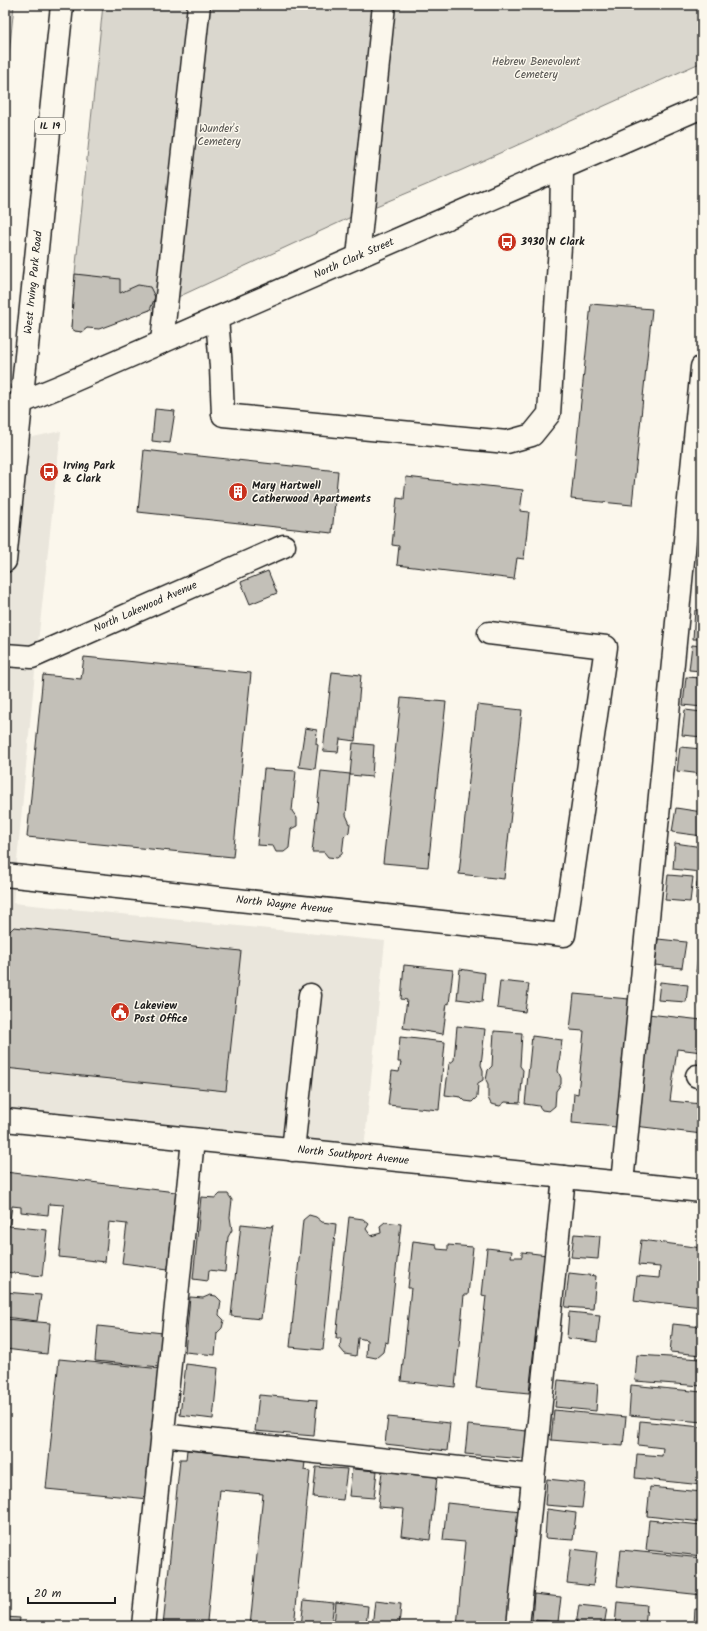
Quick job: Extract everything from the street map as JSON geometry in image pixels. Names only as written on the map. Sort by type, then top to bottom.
[{"type":"street","name":"West Irving Park Road","points":[[5,561],[13,413],[62,5]]},
{"type":"street","points":[[162,342],[198,5]]},
{"type":"street","points":[[358,256],[384,5]]},
{"type":"street","name":"North Clark Street","points":[[13,413],[162,342],[702,107]]},
{"type":"street","points":[[217,318],[223,415],[507,442],[532,435],[549,414],[561,231],[562,168]]},
{"type":"street","points":[[622,1183],[702,367]]},
{"type":"street","name":"North Lakewood Avenue","points":[[5,656],[32,657],[284,546]]},
{"type":"street","name":"North Wayne Avenue","points":[[5,875],[564,935],[606,647],[489,633]]},
{"type":"street","points":[[293,1150],[310,995]]},
{"type":"street","name":"North Southport Avenue","points":[[5,1120],[702,1191]]},
{"type":"street","points":[[143,1626],[193,1140]]},
{"type":"street","points":[[518,1626],[564,1177]]},
{"type":"street","points":[[162,1435],[533,1476]]},
{"type":"shaded area","points":[[61,431],[36,661],[13,903],[385,941],[364,1150],[5,1113],[5,443]]},
{"type":"green space","points":[[5,5],[14,5],[5,95]]},
{"type":"green space","name":"Wunder's Cemetery","points":[[103,5],[702,5],[702,62],[462,170],[362,212],[150,310],[87,328],[82,332],[75,331],[71,328],[75,274]]},
{"type":"building","points":[[75,274],[120,279],[120,293],[138,285],[150,287],[155,297],[150,310],[99,329],[87,328],[82,332],[75,331],[71,328]]},
{"type":"building","points":[[591,304],[652,309],[632,505],[571,499]]},
{"type":"building","points":[[155,409],[175,411],[170,443],[152,441]]},
{"type":"building","name":"Mary Hartwell Catherwood Apartments","points":[[144,450],[338,471],[332,533],[138,512]]},
{"type":"building","name":"Mary Hartwell Catherwood Apartments","points":[[406,477],[523,490],[520,511],[529,512],[524,559],[517,558],[514,579],[397,565],[399,546],[392,545],[397,498],[404,499]]},
{"type":"building","points":[[268,571],[277,593],[250,604],[241,582]]},
{"type":"building","points":[[695,610],[702,610],[702,639],[693,639]]},
{"type":"building","points":[[692,645],[702,646],[702,671],[689,670]]},
{"type":"building","points":[[84,657],[251,673],[233,857],[27,837],[43,675],[81,679]]},
{"type":"building","points":[[332,672],[361,675],[355,741],[340,739],[338,752],[323,751]]},
{"type":"building","points":[[686,677],[702,678],[702,707],[683,705]]},
{"type":"building","points":[[401,698],[446,702],[428,867],[383,863]]},
{"type":"building","points":[[477,705],[522,710],[504,879],[459,874]]},
{"type":"building","points":[[685,710],[702,712],[702,737],[682,735]]},
{"type":"building","points":[[305,728],[317,730],[316,744],[318,745],[315,769],[299,767]]},
{"type":"building","points":[[353,743],[374,745],[372,777],[350,775]]},
{"type":"building","points":[[680,747],[702,749],[702,774],[677,771]]},
{"type":"building","points":[[264,769],[296,771],[292,811],[297,818],[297,826],[291,829],[289,848],[284,852],[276,852],[273,846],[257,845]]},
{"type":"building","points":[[321,771],[350,774],[346,815],[350,824],[349,832],[344,837],[342,854],[337,858],[328,857],[324,852],[312,852]]},
{"type":"building","points":[[676,808],[702,812],[702,836],[672,832]]},
{"type":"building","points":[[675,843],[702,847],[700,872],[673,869]]},
{"type":"building","points":[[668,875],[693,877],[690,902],[665,900]]},
{"type":"building","points":[[697,882],[702,882],[702,900],[696,900]]},
{"type":"building","points":[[700,922],[702,922],[702,935],[699,935]]},
{"type":"building","name":"Lakeview Post Office","points":[[14,927],[241,951],[226,1091],[5,1068],[5,957],[8,933]]},
{"type":"building","points":[[658,939],[686,942],[682,968],[655,965]]},
{"type":"building","points":[[700,943],[702,943],[702,973],[696,972]]},
{"type":"building","points":[[404,965],[453,970],[449,1004],[447,1003],[443,1034],[403,1028],[407,1000],[401,999]]},
{"type":"building","points":[[460,969],[485,973],[482,1002],[457,999]]},
{"type":"building","points":[[500,981],[529,984],[525,1012],[497,1008]]},
{"type":"building","points":[[660,982],[688,985],[686,1002],[658,1000]]},
{"type":"building","points":[[702,985],[702,1006],[699,1005]]},
{"type":"building","points":[[574,994],[629,999],[616,1127],[572,1123],[574,1093],[578,1094],[584,1031],[570,1030]]},
{"type":"building","points":[[648,1014],[702,1020],[702,1052],[677,1049],[670,1101],[702,1104],[702,1134],[635,1126]]},
{"type":"building","points":[[457,1026],[485,1029],[481,1065],[483,1070],[483,1080],[478,1083],[477,1097],[472,1102],[465,1101],[461,1097],[445,1095],[449,1064],[454,1060]]},
{"type":"building","points":[[494,1031],[522,1033],[520,1066],[523,1070],[520,1103],[505,1102],[500,1106],[491,1104],[488,1098],[488,1084],[486,1080],[488,1070],[492,1066]]},
{"type":"building","points":[[532,1036],[562,1040],[558,1071],[561,1078],[561,1084],[556,1091],[555,1106],[549,1111],[542,1110],[539,1106],[525,1104]]},
{"type":"building","points":[[400,1037],[445,1042],[439,1110],[388,1105],[392,1071],[399,1072],[401,1062],[398,1062]]},
{"type":"building","points":[[5,1172],[176,1192],[168,1269],[122,1263],[127,1224],[109,1222],[105,1262],[59,1257],[64,1205],[49,1204],[48,1215],[21,1212],[21,1207],[12,1206],[9,1226],[47,1230],[42,1276],[5,1272]]},
{"type":"building","points":[[220,1194],[228,1194],[232,1200],[230,1217],[232,1230],[228,1237],[225,1272],[209,1270],[208,1281],[193,1279],[201,1197],[216,1198]]},
{"type":"building","points":[[309,1215],[316,1217],[322,1222],[336,1224],[323,1350],[290,1347],[303,1220]]},
{"type":"building","points":[[349,1217],[363,1219],[369,1224],[366,1229],[371,1236],[381,1233],[380,1226],[385,1222],[401,1224],[388,1343],[385,1342],[383,1352],[376,1358],[366,1356],[367,1340],[358,1338],[356,1356],[345,1354],[340,1348],[341,1338],[336,1338]]},
{"type":"building","points":[[241,1224],[271,1227],[273,1225],[261,1319],[231,1316]]},
{"type":"building","points":[[574,1234],[600,1236],[598,1259],[571,1257]]},
{"type":"building","points":[[641,1240],[702,1248],[702,1307],[655,1302],[654,1304],[634,1301],[637,1276],[659,1278],[660,1267],[638,1265]]},
{"type":"building","points":[[413,1241],[436,1244],[437,1249],[448,1250],[448,1245],[473,1247],[468,1295],[464,1295],[455,1387],[401,1381],[411,1288],[408,1288]]},
{"type":"building","points":[[487,1248],[512,1251],[511,1257],[522,1257],[522,1252],[547,1255],[543,1302],[539,1302],[529,1393],[476,1388],[486,1296],[482,1295]]},
{"type":"building","points":[[569,1273],[596,1276],[593,1309],[565,1307]]},
{"type":"building","points":[[5,1292],[41,1295],[37,1321],[5,1317]]},
{"type":"building","points":[[210,1295],[216,1296],[221,1301],[219,1315],[224,1320],[222,1328],[217,1333],[215,1355],[185,1352],[190,1297],[203,1298]]},
{"type":"building","points":[[569,1312],[600,1315],[597,1342],[567,1338]]},
{"type":"building","points":[[5,1319],[50,1323],[47,1354],[5,1349]]},
{"type":"building","points":[[673,1324],[702,1327],[702,1355],[670,1352]]},
{"type":"building","points":[[98,1326],[163,1333],[160,1367],[95,1361]]},
{"type":"building","points":[[637,1355],[702,1359],[702,1386],[635,1381]]},
{"type":"building","points":[[59,1359],[162,1369],[149,1499],[46,1489]]},
{"type":"building","points":[[186,1364],[218,1368],[213,1419],[180,1415]]},
{"type":"building","points":[[558,1380],[598,1384],[596,1411],[555,1407]]},
{"type":"building","points":[[631,1385],[702,1392],[702,1422],[629,1415]]},
{"type":"building","points":[[259,1395],[317,1400],[314,1436],[255,1431]]},
{"type":"building","points":[[554,1410],[626,1417],[623,1446],[551,1440]]},
{"type":"building","points":[[388,1417],[450,1423],[447,1451],[385,1444]]},
{"type":"building","points":[[640,1421],[702,1427],[702,1485],[635,1478],[637,1454],[662,1456],[663,1448],[638,1445]]},
{"type":"building","points":[[468,1425],[527,1431],[524,1459],[465,1454]]},
{"type":"building","points":[[187,1450],[305,1462],[304,1470],[310,1471],[294,1626],[250,1626],[263,1494],[220,1490],[207,1621],[209,1622],[209,1626],[163,1626],[180,1459],[186,1459]]},
{"type":"building","points":[[316,1467],[347,1469],[343,1500],[313,1497]]},
{"type":"building","points":[[352,1469],[377,1471],[374,1498],[349,1496]]},
{"type":"building","points":[[382,1471],[437,1477],[430,1540],[401,1536],[404,1509],[378,1507]]},
{"type":"building","points":[[547,1479],[585,1483],[582,1508],[545,1505]]},
{"type":"building","points":[[650,1487],[702,1492],[702,1522],[647,1516]]},
{"type":"building","points":[[447,1503],[521,1511],[510,1626],[457,1626],[465,1542],[443,1540]]},
{"type":"building","points":[[547,1509],[576,1513],[573,1540],[545,1538]]},
{"type":"building","points":[[649,1520],[702,1525],[702,1556],[646,1550]]},
{"type":"building","points":[[571,1549],[597,1552],[593,1586],[567,1583]]},
{"type":"building","points":[[621,1550],[702,1558],[702,1595],[617,1586]]},
{"type":"building","points":[[534,1594],[561,1597],[558,1622],[532,1620]]},
{"type":"building","points":[[304,1600],[334,1603],[331,1626],[301,1626]]},
{"type":"building","points":[[375,1601],[401,1604],[399,1626],[372,1626]]},
{"type":"building","points":[[336,1602],[368,1606],[366,1626],[334,1626]]},
{"type":"building","points":[[617,1602],[647,1605],[645,1626],[615,1626]]},
{"type":"building","points":[[579,1605],[607,1608],[604,1626],[576,1625]]},
{"type":"building","points":[[695,1609],[702,1609],[702,1625],[694,1624]]},
{"type":"building","points":[[5,1617],[20,1618],[19,1626],[5,1626]]},
{"type":"building","points":[[532,1620],[558,1622],[558,1626],[532,1626]]},
{"type":"place","name":"3930 N Clark","points":[[507,242]]},
{"type":"place","name":"Irving Park & Clark","points":[[49,472]]},
{"type":"place","name":"Mary Hartwell Catherwood Apartments","points":[[238,492]]},
{"type":"place","name":"Lakeview Post Office","points":[[120,1012]]},
{"type":"park label","name":"Hebrew Benevolent Cemetery","points":[[536,68]]}]
